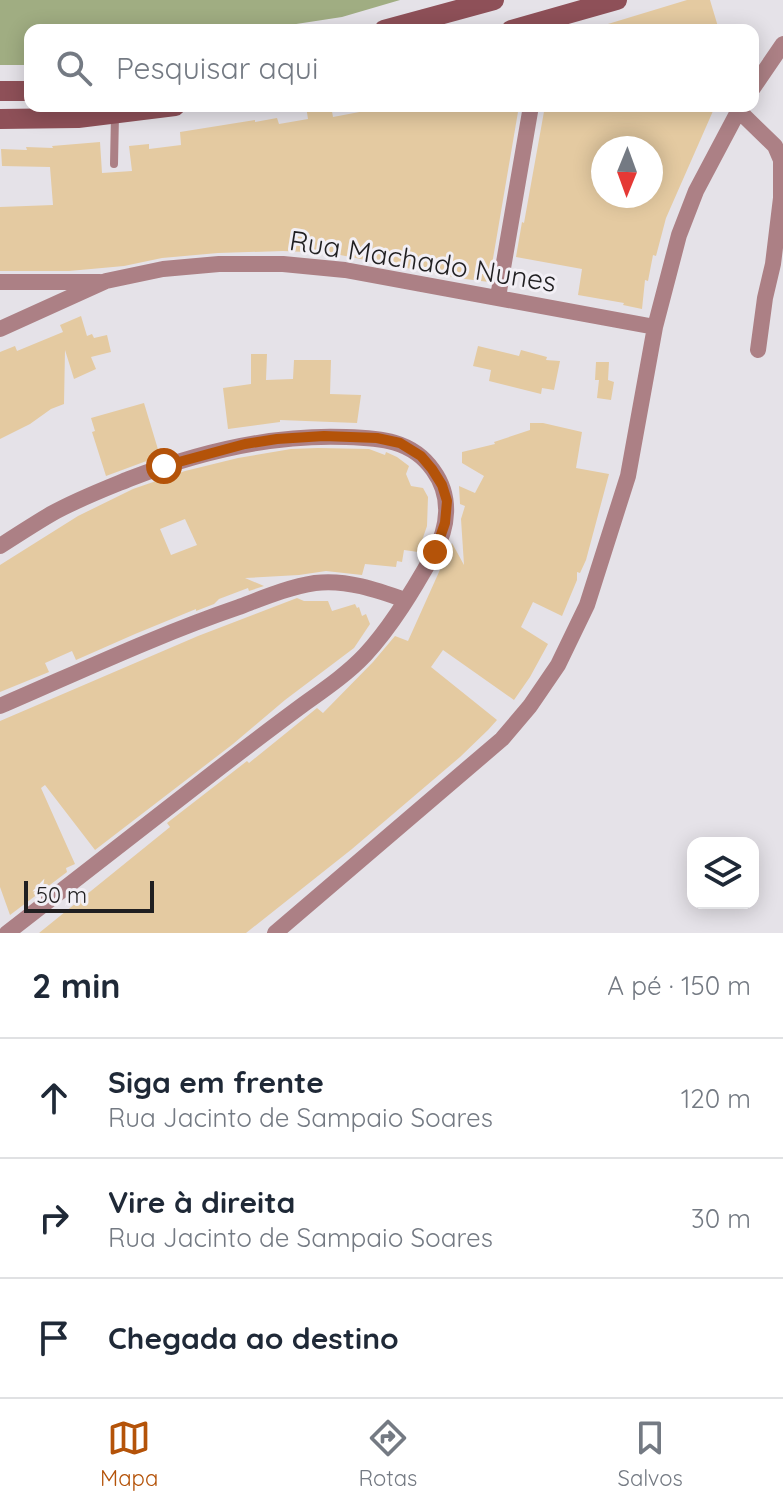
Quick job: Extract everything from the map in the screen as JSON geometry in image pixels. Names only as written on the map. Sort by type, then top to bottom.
[{"type":"main road","points":[[406,24],[494,0]]},
{"type":"main road","points":[[546,24],[617,0]]},
{"type":"main road","points":[[0,91],[24,91]]},
{"type":"main road","points":[[0,119],[78,118],[135,112]]},
{"type":"street","points":[[759,79],[783,44]]},
{"type":"street","points":[[498,297],[530,112]]},
{"type":"street","points":[[275,933],[502,739],[530,706],[558,665],[587,605],[628,476],[655,327],[679,235],[696,191],[738,112]]},
{"type":"street","points":[[744,112],[775,146],[781,160],[781,198],[758,350]]},
{"type":"street","name":"Rua Machado Nunes","points":[[0,329],[106,281],[163,269],[219,264],[283,264],[345,270],[655,327]]},
{"type":"street","points":[[0,282],[106,281]]},
{"type":"street","points":[[0,546],[53,513],[95,492],[164,466],[245,444],[277,439],[324,436],[377,438],[400,443],[421,456],[432,469],[447,501],[445,523],[435,552],[373,645],[339,679],[7,933]]},
{"type":"street","points":[[0,706],[191,624],[315,583],[343,583],[405,600]]},
{"type":"lane","points":[[114,164],[115,115]]},
{"type":"green space","points":[[0,0],[400,0],[342,17],[296,24],[24,24],[24,65],[0,65]]},
{"type":"building","points":[[687,0],[710,0],[717,24],[608,24]]},
{"type":"building","points":[[307,112],[332,112],[333,117],[359,112],[518,112],[489,282],[330,253],[283,251],[162,258],[124,266],[69,271],[0,271],[0,207],[53,205],[50,167],[2,166],[1,149],[27,150],[26,147],[53,148],[100,142],[102,173],[132,171],[129,146],[149,144],[149,149],[181,145],[180,132],[255,120],[277,118],[279,124],[308,119]]},
{"type":"building","points":[[544,112],[713,112],[666,218],[648,281],[645,280],[642,309],[578,295],[582,269],[516,257]]},
{"type":"building","points":[[81,316],[87,336],[107,335],[111,352],[91,357],[96,369],[74,379],[65,350],[64,404],[0,439],[0,352],[15,346],[17,351],[63,332],[60,325]]},
{"type":"building","points":[[478,346],[519,356],[521,350],[547,357],[546,360],[560,361],[554,390],[542,388],[541,394],[489,381],[491,370],[473,366]]},
{"type":"building","points":[[251,354],[267,354],[266,380],[293,379],[294,360],[331,360],[330,394],[361,395],[357,423],[280,420],[228,429],[223,388],[251,384]]},
{"type":"building","points":[[596,362],[609,362],[608,380],[614,382],[611,400],[597,398],[599,380],[595,380]]},
{"type":"building","points":[[144,403],[160,456],[106,476],[92,432],[95,431],[91,418]]},
{"type":"building","points":[[530,423],[582,432],[576,468],[609,474],[586,560],[580,573],[577,572],[577,580],[562,616],[533,602],[521,627],[548,644],[514,700],[443,650],[431,667],[497,720],[488,730],[352,849],[246,933],[39,933],[170,827],[167,823],[247,761],[249,763],[317,708],[323,713],[395,636],[408,641],[452,543],[464,565],[461,519],[465,506],[460,504],[459,486],[475,493],[484,476],[462,463],[462,452],[495,444],[530,430]]},
{"type":"building","points":[[291,449],[369,449],[385,455],[386,452],[409,466],[406,474],[411,486],[423,488],[428,497],[427,526],[418,552],[404,550],[402,562],[397,561],[396,567],[365,564],[362,575],[326,571],[245,578],[264,586],[249,591],[248,588],[219,599],[214,604],[76,660],[72,651],[45,663],[49,672],[0,692],[0,565],[78,516],[133,489],[185,471]],"holes":[[[185,519],[197,545],[171,555],[160,529]]]},
{"type":"building","points":[[297,598],[328,601],[332,611],[355,604],[362,616],[366,614],[370,624],[354,648],[95,850],[45,785],[41,788],[75,864],[66,868],[67,872],[10,915],[0,887],[0,721],[198,636]]},
{"type":"route","points":[[164,466],[245,444],[277,439],[324,436],[377,438],[400,443],[421,456],[442,485],[447,501],[445,523],[435,552]]}]
